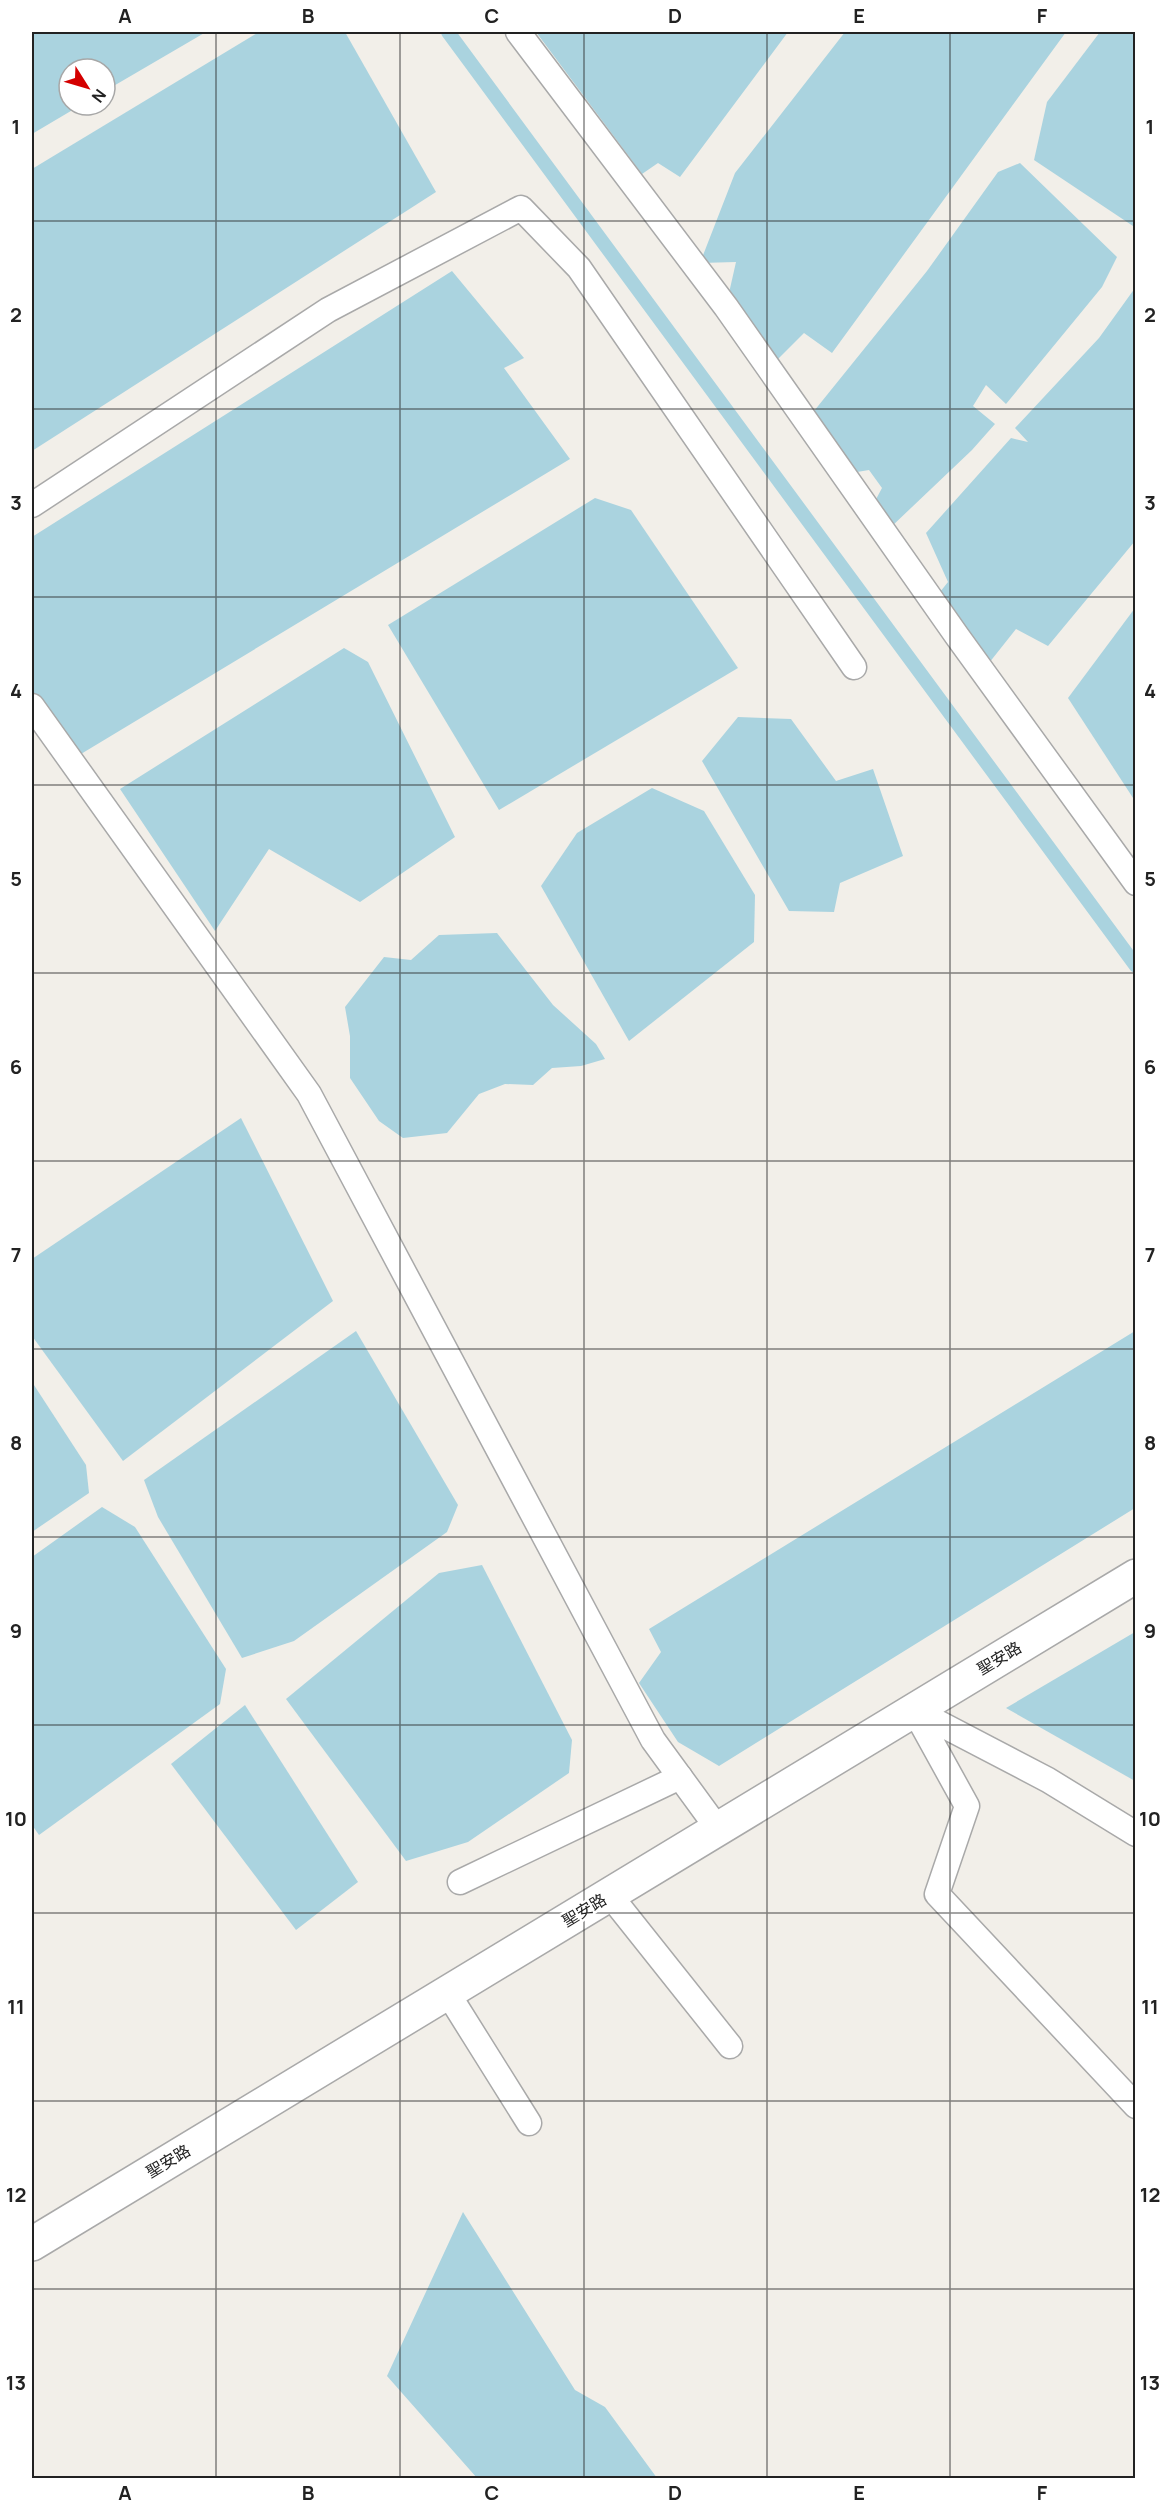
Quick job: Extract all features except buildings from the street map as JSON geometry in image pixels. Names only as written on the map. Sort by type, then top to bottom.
[{"type":"street","name":"聖安路","points":[[32,2244],[1136,1576]]},
{"type":"lane","points":[[518,32],[726,307],[957,636],[1136,883]]},
{"type":"lane","points":[[32,506],[328,310],[521,208],[579,268],[854,667]]},
{"type":"lane","points":[[32,706],[309,1094],[653,1740],[718,1829]]},
{"type":"lane","points":[[914,1710],[1048,1780],[1136,1834]]},
{"type":"lane","points":[[914,1710],[968,1806],[937,1894],[1136,2106]]},
{"type":"lane","points":[[460,1882],[680,1777]]},
{"type":"lane","points":[[609,1894],[730,2046]]},
{"type":"lane","points":[[447,1992],[529,2123]]},
{"type":"water","points":[[32,32],[206,32],[117,84],[117,57],[57,57],[57,117],[61,117],[32,134]]},
{"type":"water","points":[[259,32],[345,32],[436,192],[32,451],[32,169]]},
{"type":"water","points":[[536,32],[788,32],[680,177],[658,163],[642,174]]},
{"type":"water","points":[[845,32],[1066,32],[832,353],[804,333],[776,361],[729,293],[736,262],[700,263],[735,173]]},
{"type":"water","points":[[1100,32],[1135,32],[1136,222],[1133,226],[1034,160],[1047,102]]},
{"type":"water","points":[[1020,163],[1117,257],[1102,287],[1006,404],[986,385],[973,406],[995,424],[972,450],[891,527],[874,503],[882,488],[869,470],[851,473],[810,416],[927,271],[998,172]]},
{"type":"water","points":[[452,271],[524,358],[504,368],[570,459],[71,760],[32,698],[32,537]]},
{"type":"water","points":[[1135,288],[1135,541],[1048,646],[1016,629],[989,663],[940,592],[948,582],[926,533],[1011,438],[1028,442],[1015,428],[1099,338]]},
{"type":"water","points":[[595,498],[631,510],[738,668],[499,810],[388,625]]},
{"type":"water","points":[[1135,608],[1135,801],[1068,698]]},
{"type":"water","points":[[344,648],[368,662],[455,837],[360,902],[269,849],[215,931],[120,789]]},
{"type":"water","points":[[738,717],[791,719],[836,781],[873,769],[903,856],[840,883],[834,912],[789,911],[702,761]]},
{"type":"water","points":[[652,788],[704,811],[755,895],[754,942],[629,1041],[541,886],[577,833]]},
{"type":"water","points":[[497,933],[553,1005],[596,1044],[605,1059],[581,1066],[552,1068],[533,1085],[505,1084],[479,1094],[447,1133],[403,1138],[379,1121],[350,1078],[350,1036],[345,1007],[384,957],[411,960],[439,935]]},
{"type":"water","points":[[241,1118],[333,1301],[123,1461],[32,1336],[32,1259]]},
{"type":"water","points":[[356,1331],[458,1505],[447,1532],[294,1641],[242,1658],[158,1517],[144,1480]]},
{"type":"water","points":[[1135,1331],[1135,1508],[719,1766],[678,1742],[639,1683],[661,1652],[649,1629]]},
{"type":"water","points":[[32,1382],[86,1465],[89,1493],[32,1532]]},
{"type":"water","points":[[102,1507],[135,1527],[226,1669],[220,1704],[39,1835],[32,1825],[32,1557]]},
{"type":"water","points":[[482,1565],[572,1740],[569,1773],[468,1842],[406,1861],[286,1699],[439,1573]]},
{"type":"water","points":[[1135,1632],[1135,1781],[1006,1708]]},
{"type":"water","points":[[245,1705],[358,1882],[296,1930],[171,1764]]},
{"type":"water","points":[[463,2212],[575,2390],[605,2407],[657,2478],[477,2478],[387,2376]]},
{"type":"waterway","points":[[448,32],[1136,966]]}]
